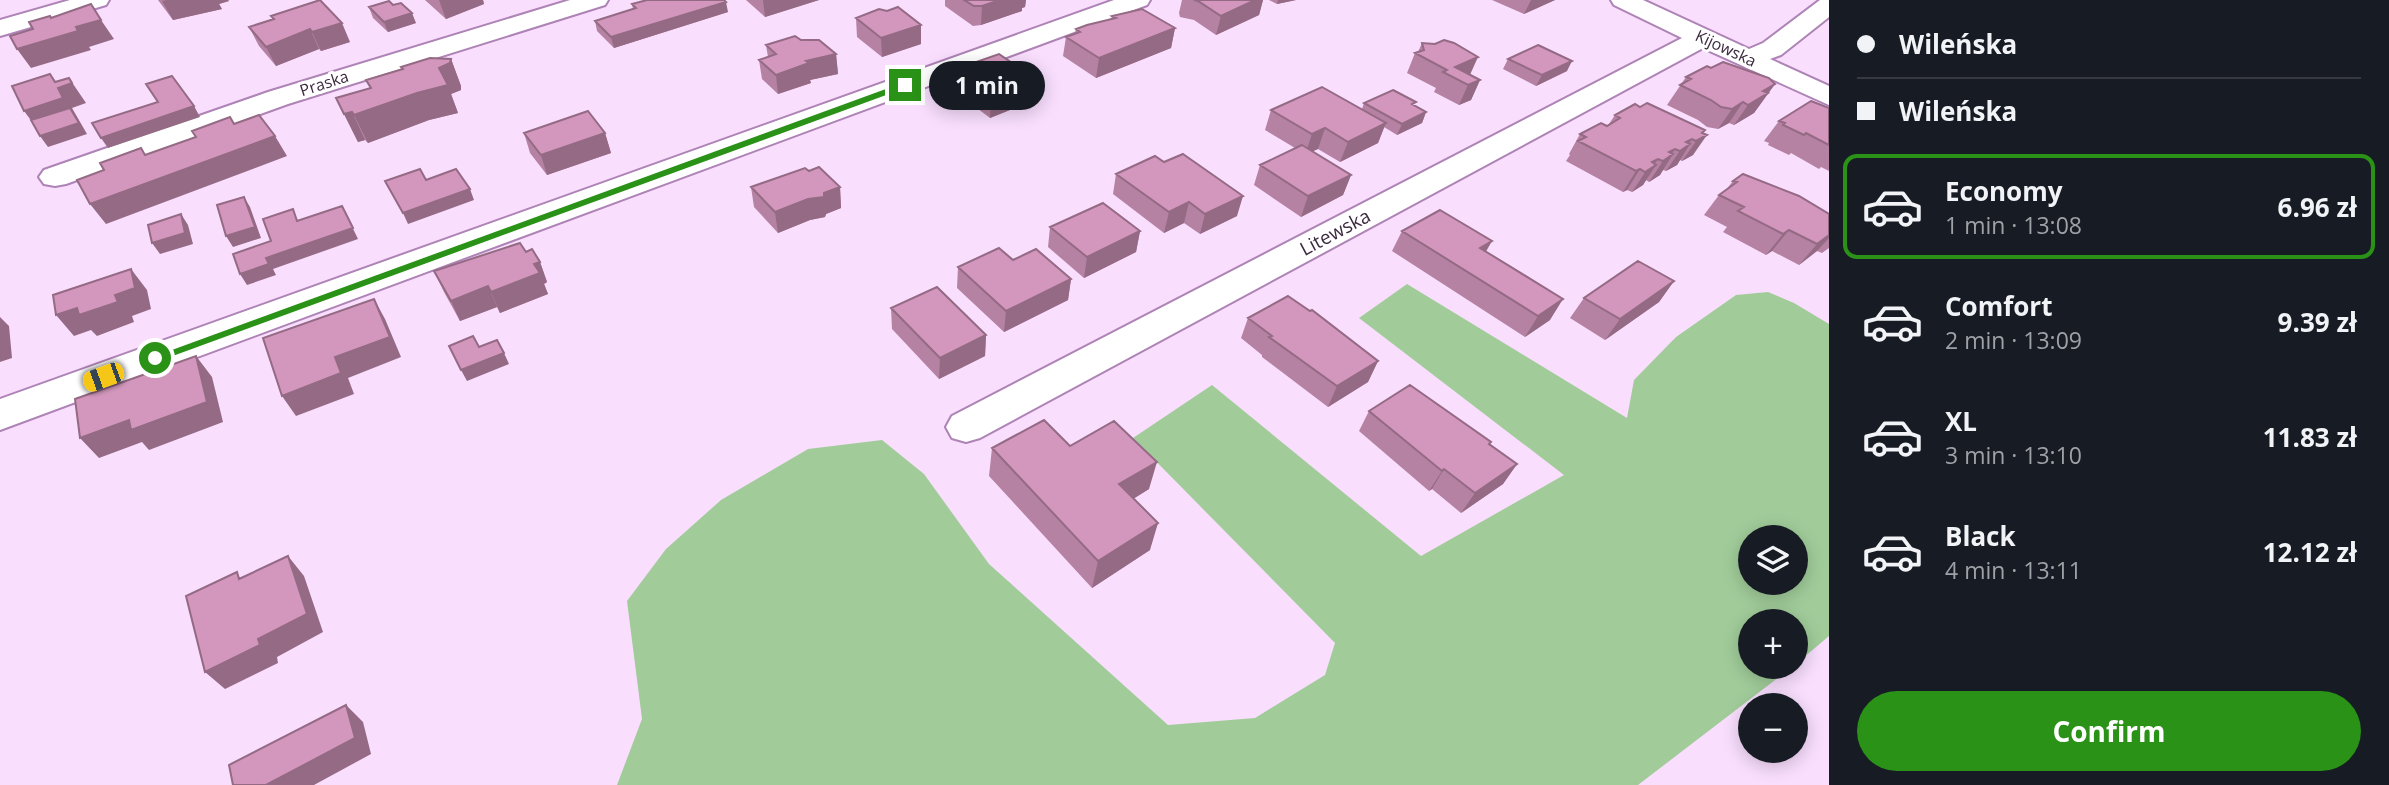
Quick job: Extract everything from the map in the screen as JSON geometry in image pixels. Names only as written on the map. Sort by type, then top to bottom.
[{"type":"street","points":[[0,28],[97,0]]},
{"type":"street","name":"Praska","points":[[55,177],[278,98],[596,0]]},
{"type":"street","points":[[0,415],[1138,0]]},
{"type":"street","name":"Kijowska","points":[[1623,0],[1829,97]]},
{"type":"street","points":[[1749,58],[1772,49],[1829,5]]},
{"type":"street","name":"Litewska","points":[[966,427],[1704,37]]},
{"type":"green space","points":[[1407,284],[1627,418],[1634,380],[1676,337],[1736,295],[1768,292],[1794,303],[1829,324],[1829,636],[1808,654],[1808,609],[1738,609],[1738,679],[1776,679],[1758,693],[1738,693],[1738,708],[1638,785],[617,785],[642,719],[627,601],[666,549],[721,500],[808,449],[882,440],[924,474],[989,564],[1168,725],[1255,718],[1325,675],[1335,643],[1133,438],[1212,385],[1421,556],[1564,475],[1359,318]]},
{"type":"building","points":[[320,0],[342,23],[312,32],[310,29],[266,47],[249,27],[274,19],[271,16]]},
{"type":"building","points":[[647,0],[726,2],[611,37],[595,21],[636,8],[632,4]]},
{"type":"building","points":[[964,0],[1000,0],[974,6]]},
{"type":"building","points":[[1194,0],[1255,0],[1221,16]]},
{"type":"building","points":[[389,1],[393,5],[401,3],[412,13],[384,22],[369,7]]},
{"type":"building","points":[[91,4],[101,20],[76,27],[78,31],[17,49],[10,36],[33,29],[29,22],[50,16],[51,18]]},
{"type":"building","points":[[898,7],[921,25],[881,38],[856,18],[879,9],[887,11]]},
{"type":"building","points":[[1142,9],[1175,28],[1099,58],[1066,37],[1080,32],[1076,29]]},
{"type":"building","points":[[795,36],[801,40],[819,40],[836,54],[806,61],[809,63],[776,75],[759,60],[776,54],[766,45]]},
{"type":"building","points":[[1444,40],[1478,57],[1455,67],[1480,80],[1468,85],[1415,53],[1424,50],[1422,43],[1435,44]]},
{"type":"building","points":[[1538,45],[1572,61],[1542,75],[1508,59]]},
{"type":"building","points":[[999,54],[1037,80],[991,98],[953,70]]},
{"type":"building","points":[[430,58],[451,59],[450,63],[439,68],[448,85],[354,115],[352,112],[344,114],[336,98],[371,88],[366,80]]},
{"type":"building","points":[[1723,62],[1769,78],[1775,84],[1763,91],[1768,93],[1748,105],[1743,102],[1732,109],[1721,107],[1680,85],[1691,79],[1686,77],[1707,66],[1711,68]]},
{"type":"building","points":[[50,74],[55,82],[69,78],[72,83],[58,88],[63,98],[24,111],[12,86]]},
{"type":"building","points":[[172,76],[194,106],[101,138],[92,123],[158,102],[146,84]]},
{"type":"building","points":[[1322,87],[1386,123],[1348,142],[1325,128],[1312,134],[1271,110]]},
{"type":"building","points":[[1393,90],[1416,102],[1412,104],[1426,112],[1402,124],[1364,103]]},
{"type":"building","points":[[1811,101],[1829,108],[1829,145],[1779,121]]},
{"type":"building","points":[[1647,103],[1705,130],[1702,133],[1707,135],[1696,141],[1692,139],[1686,142],[1690,144],[1680,151],[1675,149],[1669,152],[1673,154],[1663,161],[1658,159],[1652,162],[1656,165],[1645,172],[1640,169],[1636,171],[1578,141],[1586,137],[1580,134],[1601,123],[1607,126],[1620,118],[1615,115],[1635,104],[1640,107]]},
{"type":"building","points":[[70,108],[79,123],[40,136],[31,120]]},
{"type":"building","points":[[588,111],[605,133],[541,155],[524,133]]},
{"type":"building","points":[[259,115],[275,136],[90,204],[77,180],[104,170],[100,163],[141,148],[145,155],[196,137],[192,131],[230,117],[234,124]]},
{"type":"building","points":[[1302,145],[1351,175],[1308,196],[1260,165]]},
{"type":"building","points":[[1183,154],[1243,196],[1205,214],[1189,202],[1169,212],[1116,174],[1155,156],[1164,162]]},
{"type":"building","points":[[819,167],[840,187],[824,193],[824,197],[808,199],[775,212],[751,187],[805,168],[809,171]]},
{"type":"building","points":[[420,169],[426,180],[456,169],[470,189],[403,213],[385,181]]},
{"type":"building","points":[[1743,174],[1799,196],[1829,214],[1829,235],[1817,244],[1789,230],[1783,234],[1738,211],[1744,207],[1719,195]]},
{"type":"building","points":[[244,197],[255,227],[226,236],[217,205]]},
{"type":"building","points":[[1103,203],[1140,231],[1087,257],[1050,227]]},
{"type":"building","points":[[342,206],[353,228],[266,258],[269,264],[240,274],[233,254],[271,241],[263,219],[293,209],[297,221]]},
{"type":"building","points":[[1440,210],[1492,241],[1480,248],[1563,299],[1538,316],[1402,231]]},
{"type":"building","points":[[181,214],[185,233],[152,243],[148,225]]},
{"type":"building","points":[[520,243],[526,252],[532,249],[540,262],[534,264],[540,273],[491,292],[488,286],[451,301],[434,271]]},
{"type":"building","points":[[999,248],[1013,260],[1036,249],[1071,279],[1006,311],[958,267]]},
{"type":"building","points":[[1638,261],[1674,281],[1620,319],[1584,298]]},
{"type":"building","points":[[131,269],[135,288],[115,295],[118,302],[79,315],[77,308],[56,315],[53,295]]},
{"type":"building","points":[[937,287],[986,335],[940,358],[891,308]]},
{"type":"building","points":[[1288,296],[1312,310],[1378,361],[1337,386],[1269,337],[1272,336],[1248,318]]},
{"type":"building","points":[[374,299],[390,337],[335,357],[341,373],[282,396],[263,338]]},
{"type":"building","points":[[473,336],[479,347],[497,340],[504,353],[461,370],[449,346]]},
{"type":"building","points":[[196,356],[207,402],[131,430],[129,420],[80,438],[75,399]]},
{"type":"building","points":[[1410,385],[1491,442],[1489,444],[1517,464],[1475,493],[1444,469],[1442,471],[1369,411]]},
{"type":"building","points":[[1044,420],[1070,446],[1114,421],[1157,462],[1119,484],[1158,523],[1098,561],[992,448]]},
{"type":"building","points":[[288,556],[307,614],[258,639],[260,645],[205,672],[186,596],[237,572],[239,579]]},
{"type":"building","points":[[346,705],[355,738],[266,785],[233,785],[229,765]]},
{"type":"route","points":[[155,358],[905,85]]}]
